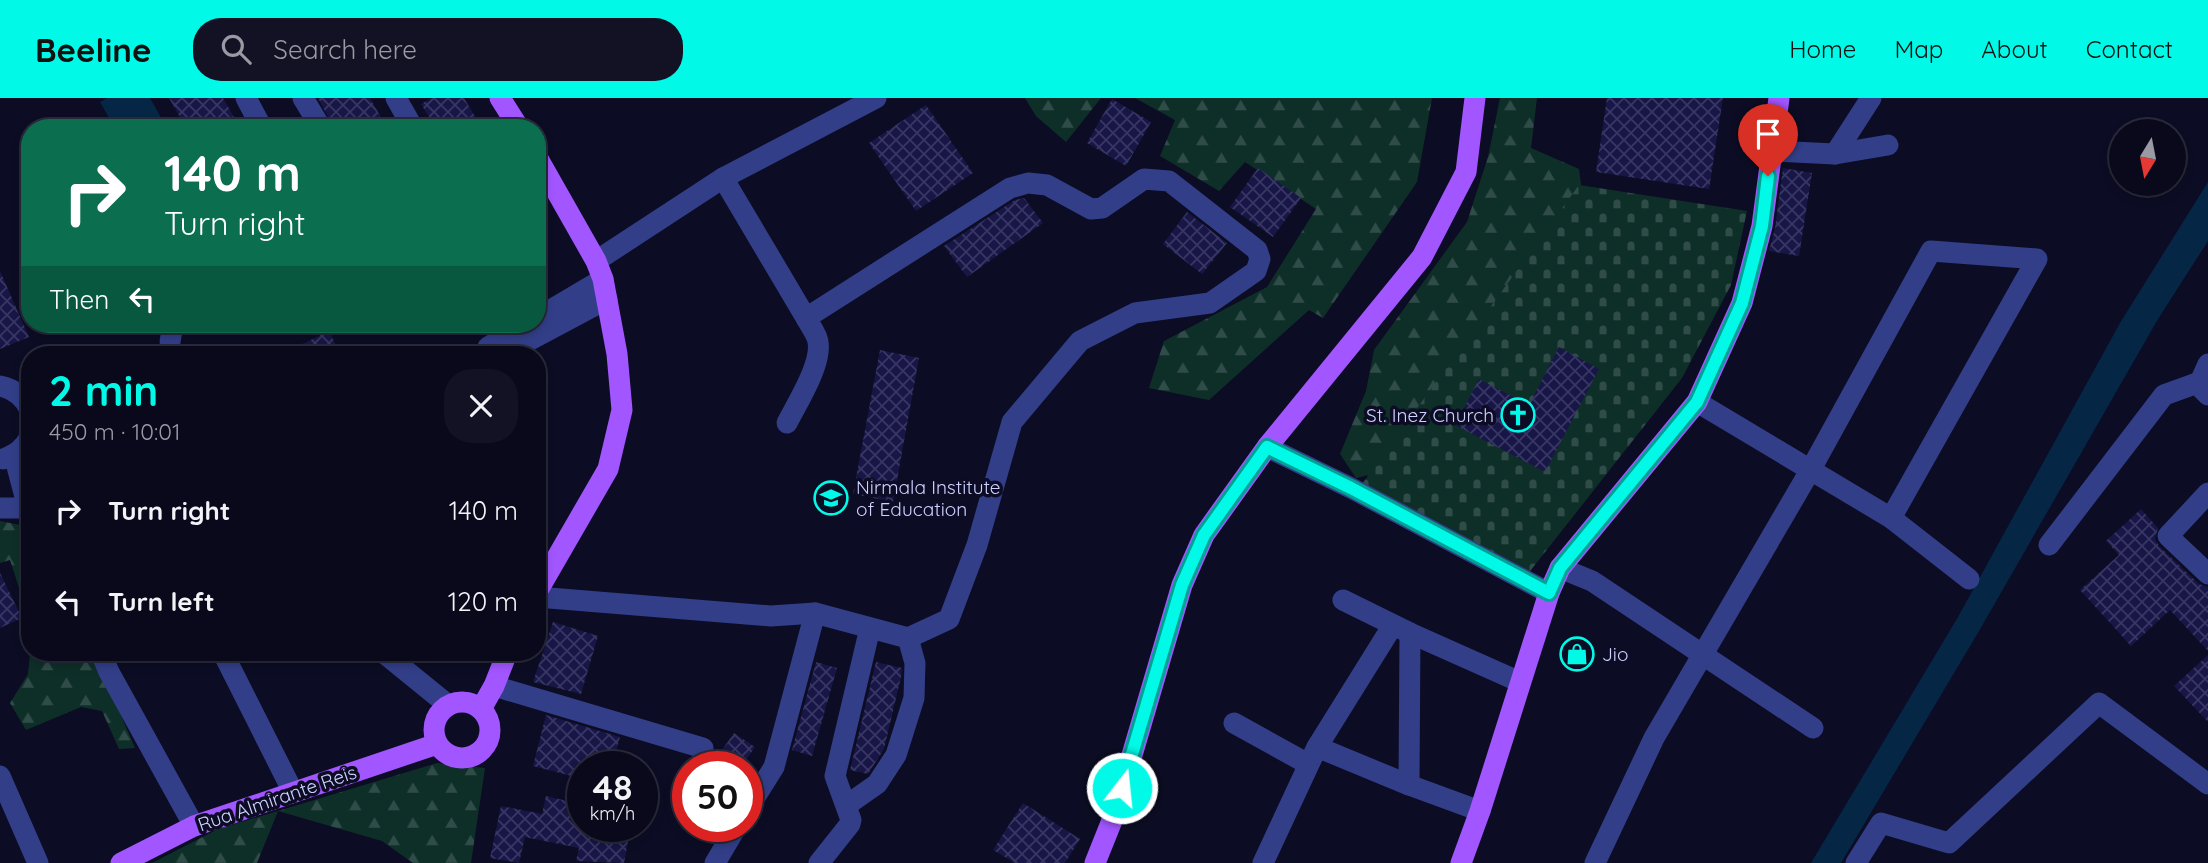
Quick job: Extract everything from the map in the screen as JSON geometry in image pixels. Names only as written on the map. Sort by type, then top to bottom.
[{"type":"main road","points":[[500,98],[513,119]]},
{"type":"main road","points":[[1095,863],[1115,813],[1182,585],[1204,535],[1267,447],[1422,257],[1466,172],[1475,98]]},
{"type":"main road","points":[[1461,863],[1549,593],[1560,568],[1697,402],[1742,303],[1762,226],[1779,98]]},
{"type":"main road","points":[[546,184],[602,280],[617,354],[622,410],[608,469],[546,578]]},
{"type":"main road","points":[[481,709],[504,661]]},
{"type":"main road","points":[[465,702],[481,709],[490,724],[490,733],[488,742],[476,755],[459,758],[442,751],[434,735],[436,718],[448,705],[465,702]]},
{"type":"main road","name":"Rua Almirante Reis","points":[[121,863],[194,827],[437,744]]},
{"type":"street","points":[[246,98],[257,119]]},
{"type":"street","points":[[303,98],[316,119]]},
{"type":"street","points":[[396,98],[408,119]]},
{"type":"street","points":[[546,323],[723,178],[876,98]]},
{"type":"street","points":[[1835,154],[1871,98]]},
{"type":"street","points":[[1772,150],[1835,154],[1888,145]]},
{"type":"street","points":[[723,178],[817,338],[817,362],[787,424]]},
{"type":"street","points":[[546,595],[771,616],[815,613],[908,638],[949,619],[977,545],[1012,422],[1080,341],[1135,313],[1210,303],[1256,271],[1260,259],[1257,250],[1169,181],[1144,179],[1102,208],[1091,208],[1046,185],[1028,183],[1010,188],[806,318]]},
{"type":"street","points":[[1595,863],[1654,738],[1811,469],[1931,251],[2037,259],[1891,518]]},
{"type":"street","points":[[546,313],[602,280]]},
{"type":"street","points":[[494,346],[514,333]]},
{"type":"street","points":[[517,346],[533,333]]},
{"type":"street","points":[[2049,545],[2164,395],[2205,380]]},
{"type":"street","points":[[0,386],[18,393],[21,397]]},
{"type":"street","points":[[1697,402],[1891,518],[1969,579]]},
{"type":"street","points":[[1267,447],[1351,488],[1549,593]]},
{"type":"street","points":[[7,457],[21,489]]},
{"type":"street","points":[[2208,492],[2168,536],[2208,574]]},
{"type":"street","points":[[0,508],[21,508]]},
{"type":"street","points":[[1560,568],[1592,581],[1813,728]]},
{"type":"street","points":[[1343,600],[1520,682]]},
{"type":"street","points":[[763,785],[774,767],[815,613]]},
{"type":"street","points":[[819,863],[850,824],[851,816],[835,776],[870,628]]},
{"type":"street","points":[[1263,863],[1312,756],[1401,629]]},
{"type":"street","points":[[1401,629],[1409,785]]},
{"type":"street","points":[[847,805],[877,784],[896,755],[914,698],[915,663],[908,638]]},
{"type":"street","points":[[105,661],[194,827]]},
{"type":"street","points":[[227,661],[293,792]]},
{"type":"street","points":[[394,661],[448,705]]},
{"type":"street","points":[[494,686],[703,748]]},
{"type":"street","points":[[1856,863],[1881,822],[1949,843],[2099,704],[2208,784]]},
{"type":"street","points":[[1234,723],[1312,756],[1409,785],[1480,811]]},
{"type":"street","points":[[0,776],[38,863]]},
{"type":"street","points":[[715,863],[727,842]]},
{"type":"green space","points":[[1025,98],[1101,98],[1066,142],[1036,116]]},
{"type":"green space","points":[[1135,98],[1432,98],[1417,182],[1323,318],[1309,310],[1209,400],[1149,388],[1164,341],[1267,287],[1316,209],[1245,162],[1219,191],[1160,156],[1175,120]]},
{"type":"green space","points":[[1500,98],[1537,98],[1531,148],[1579,169],[1582,193],[1393,469],[1356,478],[1340,454],[1366,391],[1374,350],[1467,222],[1488,157]]},
{"type":"green space","points":[[1579,185],[1747,211],[1731,285],[1682,378],[1527,575],[1362,484]]},
{"type":"green space","points":[[0,521],[21,525],[21,594],[10,560],[0,563]]},
{"type":"green space","points":[[29,661],[97,661],[135,748],[119,749],[102,711],[81,707],[26,730],[10,703],[28,674]]},
{"type":"green space","points":[[437,763],[485,768],[471,863],[413,863],[382,841],[278,811],[257,863],[152,863],[218,829]]},
{"type":"water","points":[[107,98],[150,98],[162,119],[110,119],[100,102]]},
{"type":"water","points":[[2208,182],[2208,241],[2158,319],[1979,631],[1841,863],[1811,863],[1958,617],[2120,323]]},
{"type":"building","points":[[169,98],[223,98],[235,119],[181,119]]},
{"type":"building","points":[[318,98],[370,98],[382,119],[329,119]]},
{"type":"building","points":[[432,98],[464,98],[477,119],[430,119],[421,104]]},
{"type":"building","points":[[1607,98],[1723,98],[1709,189],[1596,172]]},
{"type":"building","points":[[1112,99],[1151,122],[1126,166],[1087,143]]},
{"type":"building","points":[[926,105],[973,173],[916,211],[869,143]]},
{"type":"building","points":[[1258,168],[1301,198],[1273,237],[1230,207]]},
{"type":"building","points":[[1783,168],[1812,173],[1799,256],[1769,251]]},
{"type":"building","points":[[1024,198],[1043,223],[967,277],[944,246],[1015,200]]},
{"type":"building","points":[[1187,212],[1227,243],[1202,274],[1163,244]]},
{"type":"building","points":[[0,271],[21,319],[21,333],[27,333],[29,337],[0,349]]},
{"type":"building","points":[[330,333],[336,346],[298,346]]},
{"type":"building","name":"St. Inez Church","points":[[1559,347],[1599,369],[1545,472],[1455,425],[1479,379],[1529,405]]},
{"type":"building","points":[[880,350],[919,358],[893,502],[853,494]]},
{"type":"building","points":[[2141,509],[2158,528],[2155,539],[2159,546],[2199,584],[2208,587],[2208,651],[2170,610],[2131,646],[2080,590],[2119,555],[2106,541]]},
{"type":"building","points":[[0,573],[21,618],[0,628]]},
{"type":"building","points":[[553,622],[598,636],[581,694],[533,682],[540,661],[546,661],[546,643]]},
{"type":"building","points":[[2208,655],[2208,722],[2174,686]]},
{"type":"building","points":[[816,662],[837,668],[812,756],[792,750]]},
{"type":"building","points":[[876,662],[902,668],[884,749],[868,774],[850,770]]},
{"type":"building","points":[[546,715],[620,737],[616,751],[567,751],[567,775],[533,766]]},
{"type":"building","points":[[734,733],[755,747],[752,751],[721,751]]},
{"type":"building","points":[[546,796],[567,801],[567,842],[628,842],[624,863],[576,861],[579,848],[525,837],[519,863],[490,858],[501,806],[542,814]]},
{"type":"building","points":[[1023,803],[1080,839],[1065,863],[1015,863],[993,850]]},
{"type":"place","name":"St. Inez Church","points":[[1518,415]]},
{"type":"place","name":"Nirmala Institute of Education","points":[[831,498]]},
{"type":"place","name":"Jio","points":[[1577,654]]},
{"type":"route","points":[[1122,788],[1182,585],[1204,535],[1267,447],[1351,488],[1549,593],[1560,568],[1697,402],[1742,303],[1762,226],[1768,176]]}]
